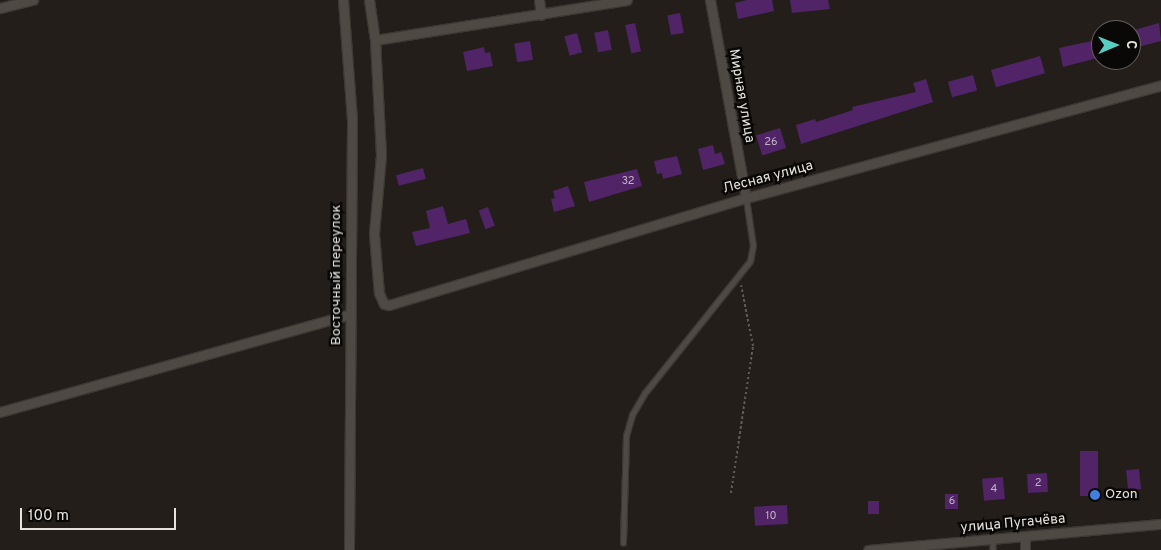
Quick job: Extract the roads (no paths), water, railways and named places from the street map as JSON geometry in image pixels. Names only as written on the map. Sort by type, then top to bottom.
[{"type":"street","points":[[0,8],[33,0]]},
{"type":"street","name":"Восточный переулок","points":[[343,0],[352,120],[348,550]]},
{"type":"street","points":[[369,0],[375,40],[627,0]]},
{"type":"street","points":[[539,0],[541,15]]},
{"type":"street","name":"Мирная улица","points":[[710,0],[746,198]]},
{"type":"street","name":"Лесная улица","points":[[375,40],[381,155],[374,234],[379,292],[384,304],[396,304],[746,198],[1161,85]]},
{"type":"street","points":[[0,412],[351,314]]},
{"type":"street","name":"улица Пугачёва","points":[[868,550],[951,547],[1025,536],[1161,524]]},
{"type":"street","points":[[1025,536],[1025,550]]},
{"type":"lane","points":[[624,543],[626,436],[632,415],[644,394],[739,275],[753,254],[746,198]]},
{"type":"lane","points":[[993,540],[993,550]]},
{"type":"place","name":"Ozon","points":[[1095,495]]}]
